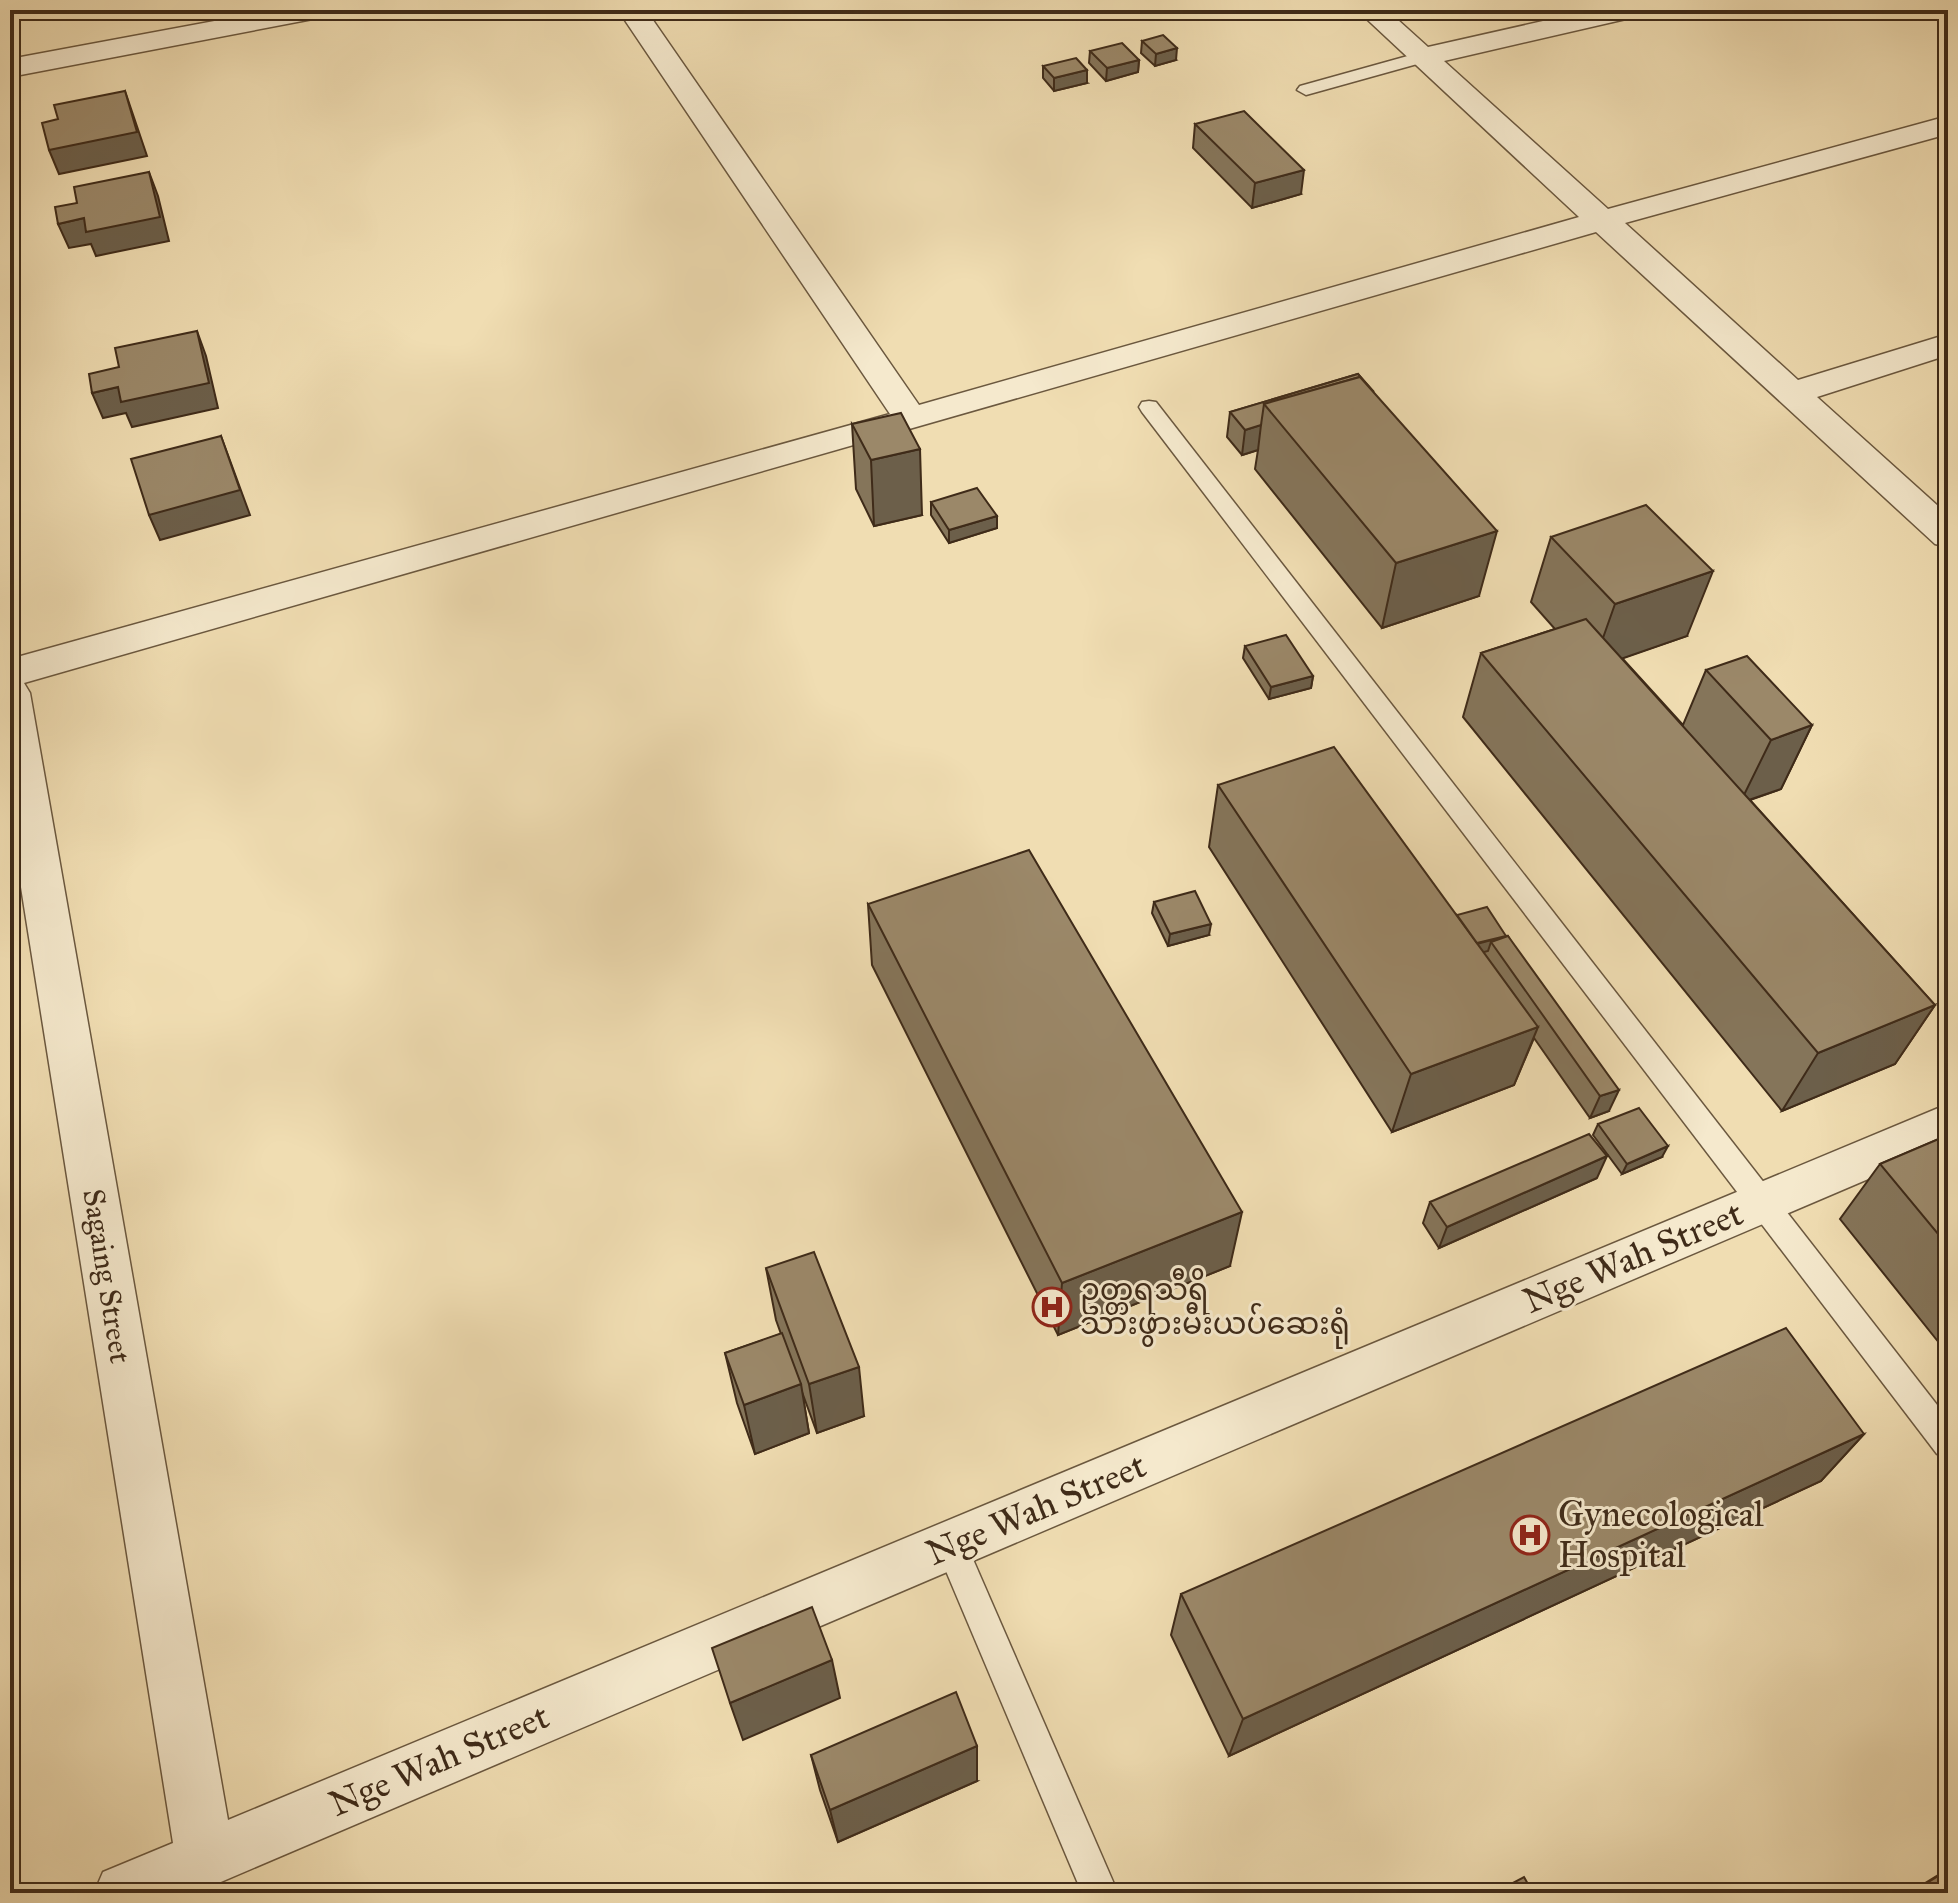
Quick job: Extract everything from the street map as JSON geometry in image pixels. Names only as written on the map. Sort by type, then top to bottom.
[{"type":"street","points":[[10,68],[318,10]]},
{"type":"street","points":[[632,10],[911,419]]},
{"type":"street","points":[[1371,10],[1948,535]]},
{"type":"street","points":[[1422,57],[1629,10]]},
{"type":"street","points":[[10,673],[1602,220],[1948,125]]},
{"type":"street","points":[[1792,393],[1948,344]]},
{"type":"street","name":"Sagaing Street","points":[[10,693],[205,1859]]},
{"type":"street","name":"Nge Wah Street","points":[[124,1893],[1948,1124]]},
{"type":"lane","points":[[1306,90],[1422,57]]},
{"type":"lane","points":[[1149,407],[1948,1444]]},
{"type":"lane","points":[[951,1545],[1100,1893]]},
{"type":"building","points":[[1163,35],[1177,48],[1156,54],[1142,41]]},
{"type":"building","points":[[1122,43],[1139,60],[1107,68],[1090,51]]},
{"type":"building","points":[[1076,58],[1087,70],[1054,78],[1043,66]]},
{"type":"building","points":[[125,91],[137,132],[49,150],[42,123],[58,119],[54,105]]},
{"type":"building","points":[[1244,111],[1304,170],[1255,183],[1195,124]]},
{"type":"building","points":[[149,172],[160,217],[86,232],[84,218],[58,224],[55,207],[77,203],[74,187]]},
{"type":"building","points":[[197,331],[209,383],[121,402],[118,387],[92,393],[89,374],[119,367],[115,348]]},
{"type":"building","points":[[1358,374],[1374,392],[1360,377],[1264,404],[1261,425],[1245,430],[1230,412]]},
{"type":"building","points":[[1360,377],[1497,531],[1396,563],[1264,404]]},
{"type":"building","points":[[901,413],[920,449],[871,460],[852,424]]},
{"type":"building","points":[[221,436],[240,490],[149,515],[131,459]]},
{"type":"building","points":[[977,488],[997,516],[949,530],[931,502]]},
{"type":"building","points":[[1646,505],[1713,571],[1615,604],[1551,537]]},
{"type":"building","points":[[1586,619],[1935,1005],[1818,1053],[1481,653]]},
{"type":"building","points":[[1286,635],[1313,676],[1271,687],[1245,646]]},
{"type":"building","points":[[1747,656],[1812,725],[1771,740],[1706,670]]},
{"type":"building","points":[[1334,747],[1538,1027],[1411,1074],[1218,785]]},
{"type":"building","points":[[1029,850],[1242,1212],[1062,1283],[868,904]]},
{"type":"building","points":[[1195,891],[1211,924],[1170,934],[1154,902]]},
{"type":"building","points":[[1487,907],[1506,936],[1477,943],[1457,915]]},
{"type":"building","points":[[1508,936],[1619,1090],[1600,1096],[1491,942]]},
{"type":"building","points":[[1639,1108],[1668,1146],[1627,1164],[1598,1124]]},
{"type":"building","points":[[1589,1134],[1607,1156],[1447,1227],[1430,1202]]},
{"type":"building","points":[[1948,1135],[1948,1246],[1880,1164]]},
{"type":"building","points":[[814,1252],[859,1367],[809,1384],[766,1268]]},
{"type":"building","points":[[1786,1328],[1864,1434],[1243,1719],[1181,1594]]},
{"type":"building","points":[[782,1333],[801,1384],[744,1405],[725,1353]]},
{"type":"building","points":[[812,1607],[832,1660],[730,1703],[712,1648]]},
{"type":"building","points":[[956,1692],[977,1746],[830,1810],[811,1755]]},
{"type":"building","points":[[1948,1870],[1948,1893],[1935,1893],[1927,1883]]},
{"type":"building","points":[[1524,1877],[1533,1893],[1494,1893]]},
{"type":"place","name":"ဥတ္တရသီရိ သားဖွားမီးယပ်ဆေးရုံ","points":[[1052,1307]]},
{"type":"place","name":"Gynecological Hospital","points":[[1530,1535]]}]
